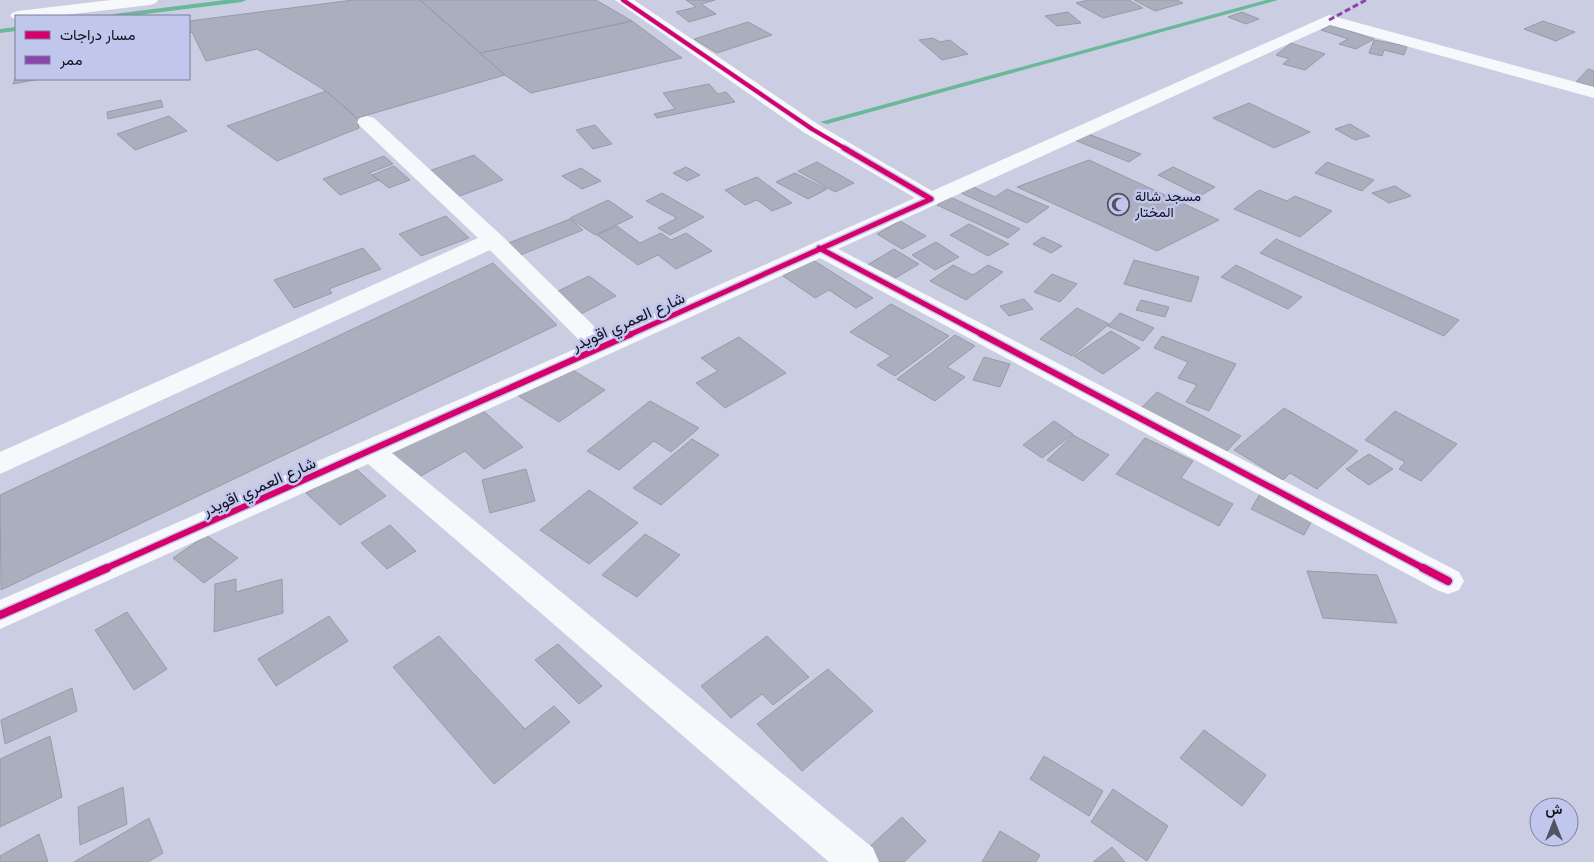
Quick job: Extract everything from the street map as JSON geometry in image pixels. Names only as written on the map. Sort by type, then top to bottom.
[{"type":"street","points":[[25,15],[150,0]]},
{"type":"street","points":[[623,0],[812,129],[931,199]]},
{"type":"street","points":[[0,18],[15,16]]},
{"type":"street","name":"شارع العمري اقويدر","points":[[0,615],[372,451],[819,248],[1329,20],[1594,93]]},
{"type":"street","points":[[367,122],[493,240],[602,348]]},
{"type":"street","points":[[0,464],[493,240]]},
{"type":"street","points":[[819,248],[1448,580]]},
{"type":"street","points":[[372,451],[859,862]]},
{"type":"building","points":[[353,0],[420,0],[505,75],[357,118],[326,91],[257,49],[206,61],[192,32],[190,33],[190,21]]},
{"type":"building","points":[[420,0],[596,0],[632,21],[480,53]]},
{"type":"building","points":[[686,0],[715,0],[701,4],[716,14],[689,22],[676,12],[696,7]]},
{"type":"building","points":[[1088,0],[1129,0],[1143,8],[1103,18],[1076,3]]},
{"type":"building","points":[[1134,0],[1177,0],[1183,3],[1155,11]]},
{"type":"building","points":[[1068,12],[1081,23],[1057,26],[1045,16]]},
{"type":"building","points":[[1242,12],[1259,19],[1246,24],[1228,17]]},
{"type":"building","points":[[632,21],[682,58],[531,93],[505,75],[480,53]]},
{"type":"building","points":[[1543,21],[1575,32],[1556,41],[1524,29]]},
{"type":"building","points":[[748,22],[772,35],[717,53],[694,39]]},
{"type":"building","points":[[1331,25],[1374,39],[1356,49],[1339,44],[1348,39],[1321,30]]},
{"type":"building","points":[[933,38],[940,42],[950,40],[968,54],[942,60],[919,40]]},
{"type":"building","points":[[1374,40],[1407,46],[1404,55],[1384,50],[1382,56],[1369,53]]},
{"type":"building","points":[[1291,43],[1325,54],[1305,70],[1283,64],[1289,59],[1276,55]]},
{"type":"building","points":[[1588,69],[1594,71],[1594,87],[1576,82]]},
{"type":"building","points":[[15,79],[35,80],[13,84]]},
{"type":"building","points":[[709,84],[718,94],[726,92],[735,102],[657,118],[654,114],[675,109],[663,93]]},
{"type":"building","points":[[326,91],[357,118],[359,128],[277,161],[227,126]]},
{"type":"building","points":[[161,100],[163,107],[108,119],[107,112]]},
{"type":"building","points":[[1249,103],[1310,132],[1274,148],[1213,118]]},
{"type":"building","points":[[169,116],[187,131],[135,150],[117,134]]},
{"type":"building","points":[[1350,124],[1370,136],[1355,140],[1335,129]]},
{"type":"building","points":[[595,125],[612,144],[593,149],[576,130]]},
{"type":"building","points":[[1083,132],[1141,154],[1129,162],[1072,139]]},
{"type":"building","points":[[474,155],[503,180],[457,197],[429,171]]},
{"type":"building","points":[[384,156],[393,164],[369,173],[379,180],[340,195],[323,179]]},
{"type":"building","name":"مسجد شالة المختار","points":[[1089,160],[1219,220],[1157,251],[1017,187]]},
{"type":"building","points":[[817,162],[854,183],[835,192],[798,171]]},
{"type":"building","points":[[1327,162],[1374,180],[1362,191],[1315,173]]},
{"type":"building","points":[[394,166],[410,180],[389,188],[372,175]]},
{"type":"building","points":[[686,167],[700,175],[687,181],[673,173]]},
{"type":"building","points":[[1173,167],[1215,187],[1200,196],[1158,175]]},
{"type":"building","points":[[581,168],[601,181],[582,189],[562,176]]},
{"type":"building","points":[[795,173],[827,189],[808,199],[776,182]]},
{"type":"building","points":[[757,177],[792,203],[772,211],[757,200],[745,205],[725,190]]},
{"type":"building","points":[[971,186],[995,197],[1007,189],[1049,207],[1027,223],[961,193]]},
{"type":"building","points":[[1395,186],[1411,196],[1389,203],[1372,193]]},
{"type":"building","points":[[1259,190],[1287,201],[1295,196],[1332,211],[1300,237],[1234,209]]},
{"type":"building","points":[[662,193],[704,217],[670,235],[658,228],[677,218],[646,201]]},
{"type":"building","points":[[950,197],[1020,229],[1008,238],[937,205]]},
{"type":"building","points":[[608,200],[633,217],[595,235],[570,218]]},
{"type":"building","points":[[446,216],[469,238],[421,256],[399,234]]},
{"type":"building","points":[[570,219],[583,230],[518,256],[506,244]]},
{"type":"building","points":[[900,221],[926,236],[902,249],[877,234]]},
{"type":"building","points":[[969,224],[1009,244],[988,256],[950,235]]},
{"type":"building","points":[[617,226],[640,243],[661,233],[671,240],[686,233],[712,251],[676,269],[658,255],[638,265],[597,235]]},
{"type":"building","points":[[1043,237],[1062,246],[1051,253],[1033,244]]},
{"type":"building","points":[[1276,239],[1459,320],[1444,336],[1260,253]]},
{"type":"building","points":[[936,242],[959,257],[935,270],[912,255]]},
{"type":"building","points":[[363,248],[381,269],[329,289],[332,293],[294,308],[274,280]]},
{"type":"building","points":[[894,249],[919,264],[889,282],[864,267]]},
{"type":"building","points":[[813,260],[873,298],[856,308],[829,290],[815,298],[783,276]]},
{"type":"building","points":[[1134,260],[1199,277],[1191,302],[1124,284]]},
{"type":"building","points":[[493,263],[557,325],[1,590],[0,495]]},
{"type":"building","points":[[953,265],[973,275],[988,265],[1003,272],[966,300],[930,281]]},
{"type":"building","points":[[1236,265],[1302,297],[1288,309],[1221,277]]},
{"type":"building","points":[[1052,274],[1077,284],[1060,302],[1034,292]]},
{"type":"building","points":[[589,276],[616,296],[577,316],[550,295]]},
{"type":"building","points":[[1024,299],[1033,309],[1009,316],[1000,306]]},
{"type":"building","points":[[1141,300],[1169,307],[1165,317],[1136,310]]},
{"type":"building","points":[[891,304],[949,336],[895,376],[877,365],[891,356],[850,332]]},
{"type":"building","points":[[1077,308],[1109,324],[1072,356],[1040,339]]},
{"type":"building","points":[[1120,313],[1154,328],[1143,341],[1108,326]]},
{"type":"building","points":[[1111,331],[1140,348],[1103,374],[1074,356]]},
{"type":"building","points":[[955,335],[975,346],[947,367],[965,377],[935,401],[897,379]]},
{"type":"building","points":[[1162,336],[1236,364],[1209,411],[1186,402],[1197,385],[1178,378],[1188,362],[1154,348]]},
{"type":"building","points":[[739,337],[786,373],[725,408],[696,383],[718,371],[701,358]]},
{"type":"building","points":[[984,357],[1010,364],[1000,387],[973,380]]},
{"type":"building","points":[[563,364],[605,390],[559,422],[517,395]]},
{"type":"building","points":[[1157,392],[1241,436],[1224,454],[1140,409]]},
{"type":"building","points":[[650,401],[699,428],[671,452],[654,441],[619,470],[587,451]]},
{"type":"building","points":[[477,405],[523,447],[484,469],[465,451],[412,481],[387,454]]},
{"type":"building","points":[[1284,408],[1358,451],[1317,489],[1290,473],[1283,480],[1234,450]]},
{"type":"building","points":[[1395,411],[1457,444],[1421,481],[1399,469],[1405,462],[1365,440]]},
{"type":"building","points":[[1054,421],[1073,434],[1042,458],[1023,445]]},
{"type":"building","points":[[1073,435],[1109,455],[1083,481],[1047,460]]},
{"type":"building","points":[[1145,438],[1193,461],[1181,478],[1233,504],[1219,526],[1116,474]]},
{"type":"building","points":[[692,439],[719,455],[661,505],[633,488]]},
{"type":"building","points":[[1369,454],[1393,469],[1369,485],[1346,469]]},
{"type":"building","points":[[352,465],[386,496],[340,525],[306,493]]},
{"type":"building","points":[[526,469],[535,501],[490,513],[482,480]]},
{"type":"building","points":[[589,490],[638,523],[589,564],[540,530]]},
{"type":"building","points":[[1260,494],[1313,519],[1304,535],[1251,509]]},
{"type":"building","points":[[390,525],[416,551],[387,569],[361,543]]},
{"type":"building","points":[[645,534],[680,555],[637,597],[602,575]]},
{"type":"building","points":[[206,535],[238,558],[204,583],[173,558]]},
{"type":"building","points":[[1307,571],[1377,575],[1397,623],[1323,618]]},
{"type":"building","points":[[236,579],[236,592],[282,579],[283,613],[214,632],[215,584]]},
{"type":"building","points":[[127,612],[167,669],[134,690],[95,630]]},
{"type":"building","points":[[329,616],[348,641],[276,686],[258,659]]},
{"type":"building","points":[[439,636],[525,729],[554,706],[570,722],[494,784],[393,667]]},
{"type":"building","points":[[767,636],[809,677],[773,705],[762,694],[731,718],[701,686]]},
{"type":"building","points":[[558,644],[602,686],[579,704],[535,660]]},
{"type":"building","points":[[828,669],[873,711],[802,771],[757,724]]},
{"type":"building","points":[[72,688],[77,711],[5,744],[1,720]]},
{"type":"building","points":[[1204,730],[1266,775],[1242,806],[1180,758]]},
{"type":"building","points":[[50,736],[62,797],[0,827],[0,759]]},
{"type":"building","points":[[1044,756],[1103,791],[1089,816],[1030,779]]},
{"type":"building","points":[[123,787],[127,824],[80,845],[78,807]]},
{"type":"building","points":[[1113,789],[1168,826],[1147,861],[1091,822]]},
{"type":"building","points":[[902,817],[926,841],[904,862],[877,862],[866,850]]},
{"type":"building","points":[[149,818],[163,853],[148,862],[74,862]]},
{"type":"building","points":[[1000,831],[1040,855],[1036,862],[982,862]]},
{"type":"building","points":[[39,834],[48,862],[0,862],[0,856]]},
{"type":"building","points":[[1112,847],[1125,862],[1093,862]]},
{"type":"waterway","points":[[122,15],[242,0]]},
{"type":"waterway","points":[[824,122],[1274,0]]},
{"type":"waterway","points":[[0,31],[15,29]]},
{"type":"marked path","points":[[1329,20],[1366,0]]},
{"type":"cycle path","points":[[0,615],[371,451],[931,199],[812,129],[623,0]]},
{"type":"cycle path","points":[[819,248],[1448,581]]},
{"type":"place","name":"مسجد شالة المختار","points":[[1119,204]]}]
